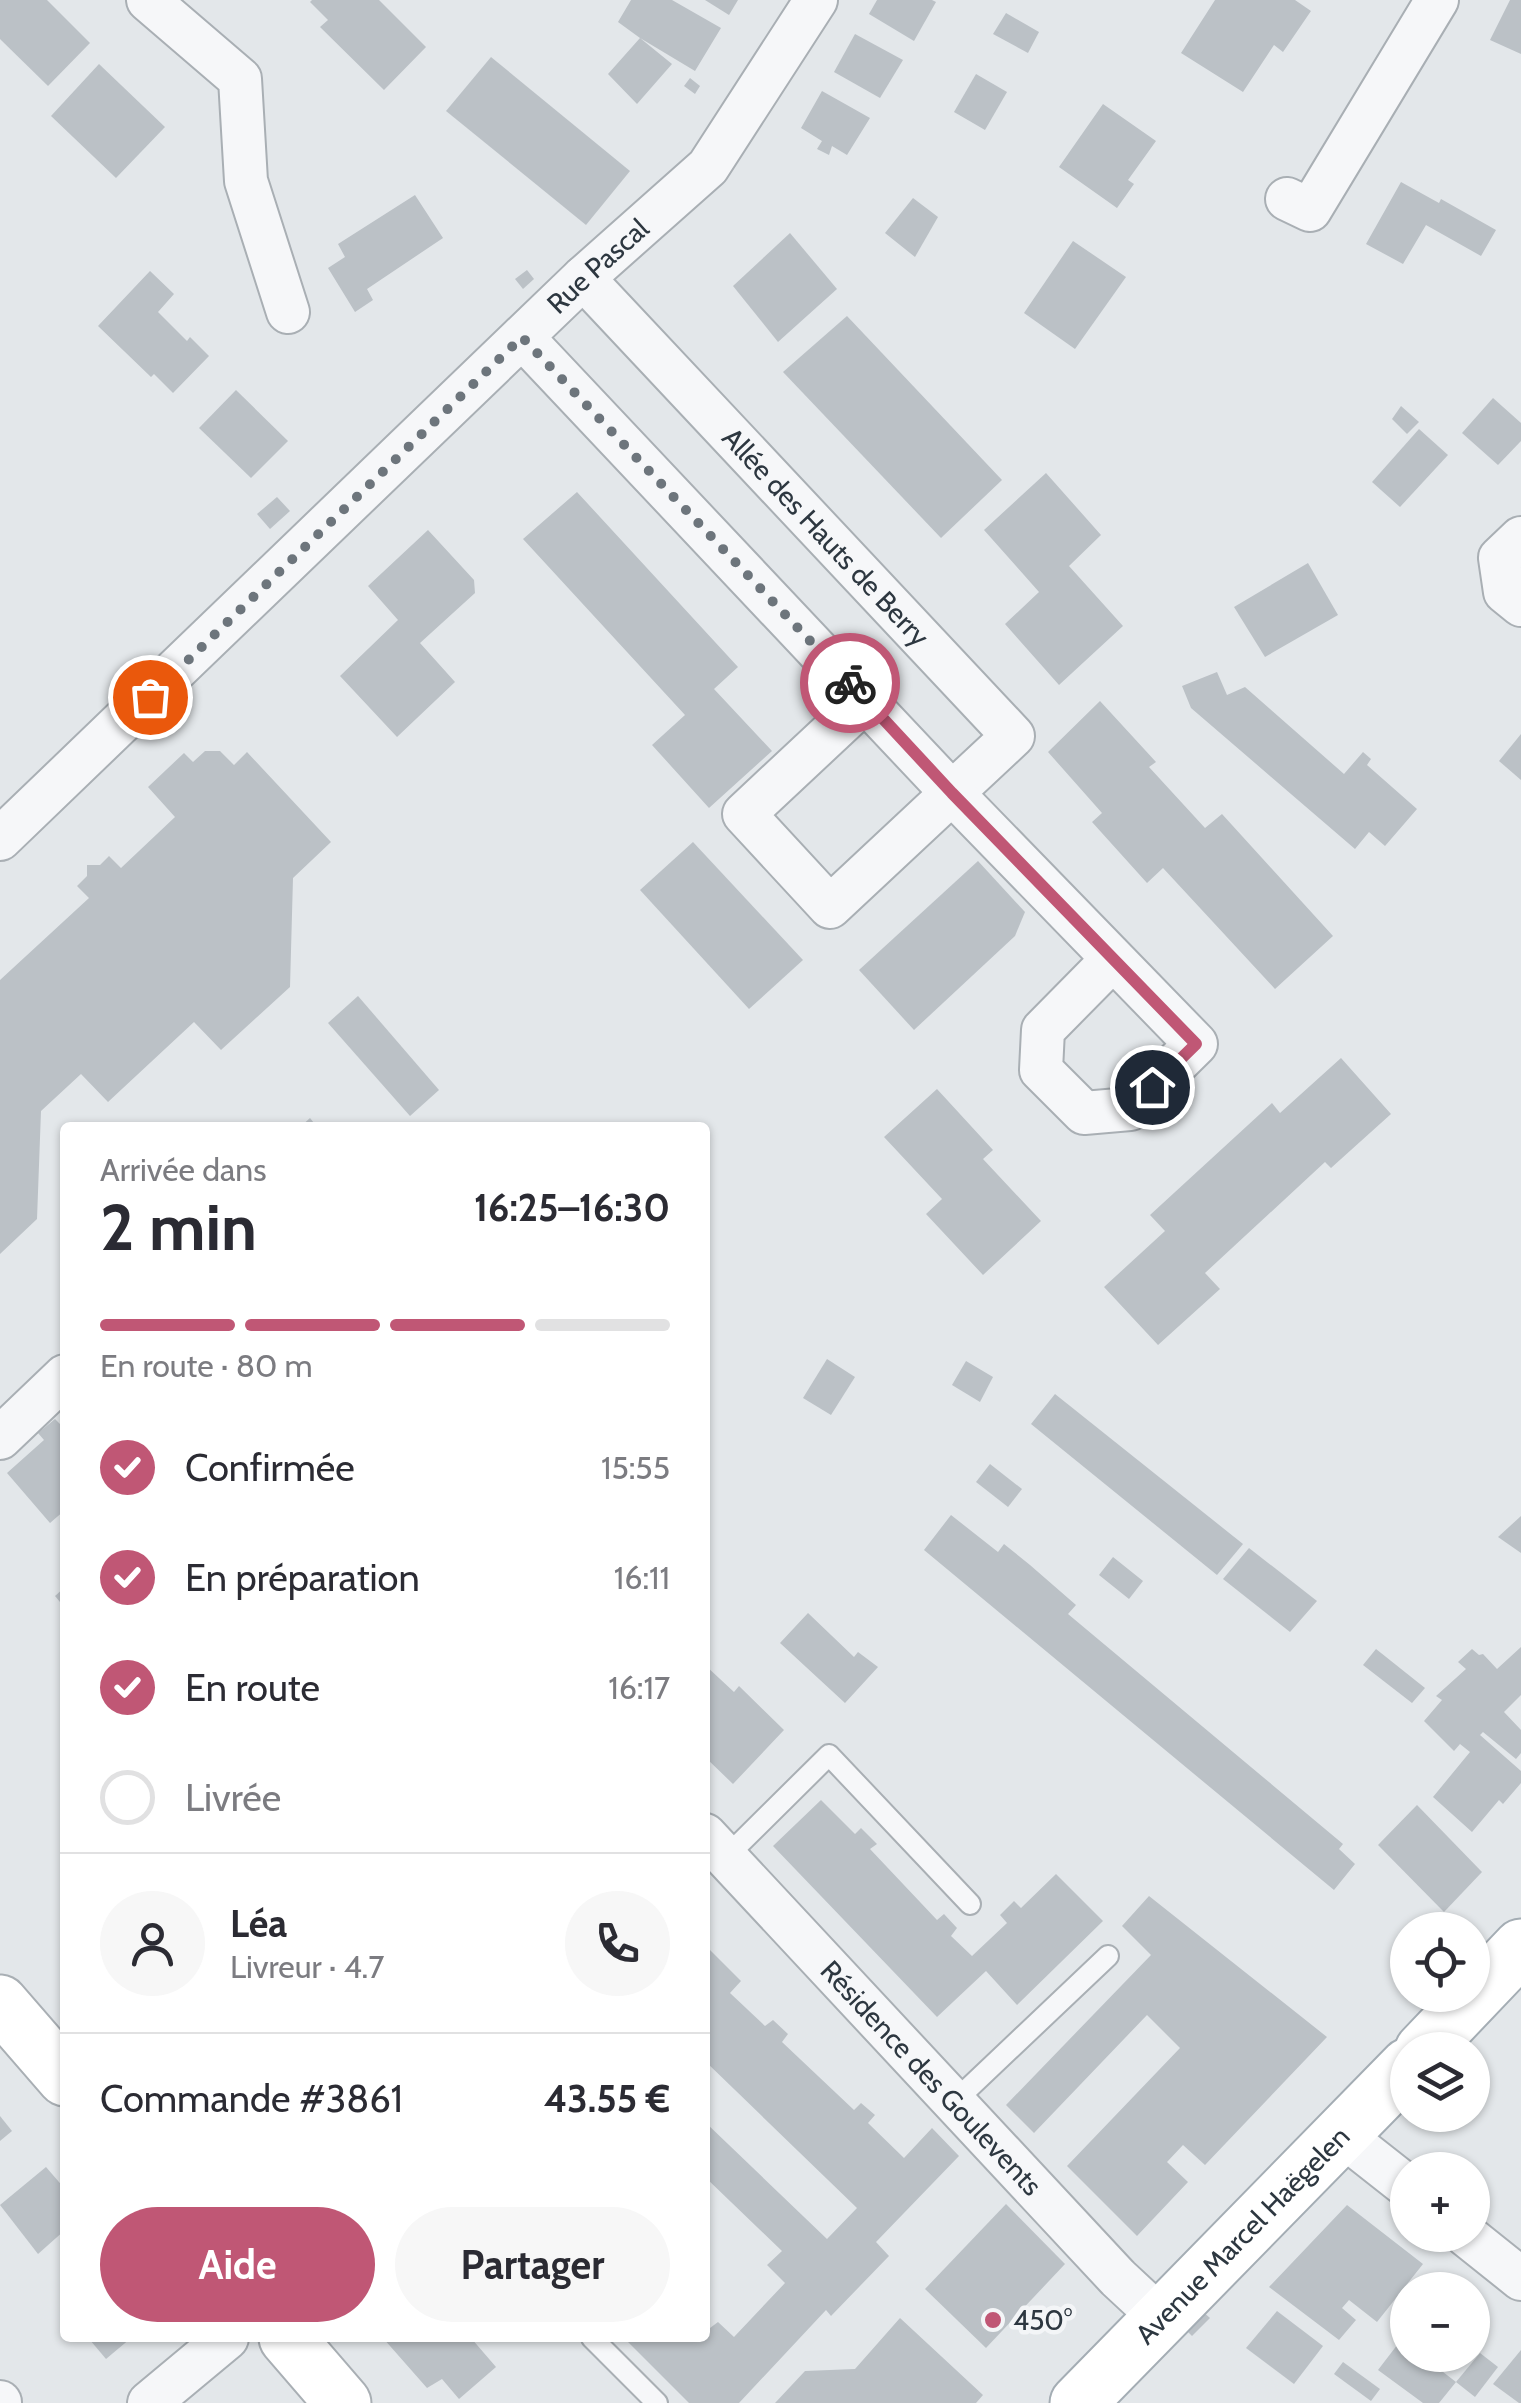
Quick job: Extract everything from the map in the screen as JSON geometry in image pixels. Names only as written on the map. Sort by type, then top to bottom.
[{"type":"main road","points":[[1439,2032],[1521,1947]]},
{"type":"main road","points":[[0,2003],[60,2072]]},
{"type":"main road","name":"Avenue Marcel Haëgelen","points":[[1078,2403],[1390,2085]]},
{"type":"main road","points":[[291,2342],[344,2403]]},
{"type":"street","points":[[148,0],[240,79],[246,181],[288,312]]},
{"type":"street","name":"Rue Pascal","points":[[0,839],[584,278],[708,167],[816,0]]},
{"type":"street","points":[[1287,199],[1310,210],[1436,0]]},
{"type":"street","name":"Allée des Hauts de Berry","points":[[584,278],[1013,736],[830,906],[744,814],[866,700]]},
{"type":"street","points":[[522,337],[1113,959]]},
{"type":"street","points":[[1510,548],[1505,592],[1521,605]]},
{"type":"street","points":[[0,1438],[60,1381]]},
{"type":"street","name":"Résidence des Goulevents","points":[[710,1842],[1118,2278],[1160,2318]]},
{"type":"street","points":[[1342,2135],[1390,2174]]},
{"type":"street","points":[[1487,2252],[1521,2279]]},
{"type":"street","points":[[149,2403],[222,2342]]},
{"type":"lane","points":[[710,1842],[828,1755],[970,1904]]},
{"type":"lane","points":[[954,2102],[1108,1956]]},
{"type":"lane","points":[[596,2342],[657,2403]]},
{"type":"building","points":[[0,0],[47,0],[90,43],[48,86],[0,39]]},
{"type":"building","points":[[312,0],[379,0],[426,47],[384,90],[320,27],[328,20]]},
{"type":"building","points":[[631,0],[672,0],[721,28],[695,71],[618,22]]},
{"type":"building","points":[[705,0],[738,0],[729,15]]},
{"type":"building","points":[[877,0],[936,2],[914,41],[869,14]]},
{"type":"building","points":[[1215,0],[1295,0],[1311,11],[1283,52],[1274,45],[1243,92],[1181,53]]},
{"type":"building","points":[[1510,0],[1521,0],[1521,54],[1490,40]]},
{"type":"building","points":[[1006,13],[1039,32],[1028,53],[993,34]]},
{"type":"building","points":[[855,34],[903,60],[880,98],[834,72]]},
{"type":"building","points":[[640,38],[672,64],[637,104],[608,74]]},
{"type":"building","points":[[491,57],[630,171],[586,225],[446,111]]},
{"type":"building","points":[[99,64],[165,127],[116,178],[51,116]]},
{"type":"building","points":[[976,74],[1007,92],[985,130],[954,112]]},
{"type":"building","points":[[690,78],[700,86],[695,94],[684,86]]},
{"type":"building","points":[[822,91],[870,118],[847,155],[832,146],[829,155],[817,149],[822,141],[801,128]]},
{"type":"building","points":[[1103,104],[1156,141],[1128,180],[1134,184],[1117,208],[1059,167]]},
{"type":"building","points":[[1401,182],[1496,230],[1481,256],[1426,225],[1403,264],[1366,244]]},
{"type":"building","points":[[415,195],[443,238],[367,289],[373,300],[355,312],[328,268],[345,257],[338,244]]},
{"type":"building","points":[[913,198],[938,217],[915,257],[885,233]]},
{"type":"building","points":[[790,233],[837,289],[778,342],[733,286]]},
{"type":"building","points":[[1073,241],[1126,277],[1075,349],[1024,313]]},
{"type":"building","points":[[527,270],[534,279],[523,289],[515,279]]},
{"type":"building","points":[[150,271],[174,294],[158,312],[187,341],[190,337],[209,356],[173,393],[98,326]]},
{"type":"building","points":[[847,316],[1002,480],[941,538],[783,372]]},
{"type":"building","points":[[236,390],[288,441],[251,478],[199,428]]},
{"type":"building","points":[[1493,398],[1521,423],[1521,441],[1498,465],[1462,433]]},
{"type":"building","points":[[1401,406],[1419,422],[1407,434],[1392,419]]},
{"type":"building","points":[[1419,429],[1448,455],[1400,507],[1372,482]]},
{"type":"building","points":[[1046,473],[1101,535],[1069,566],[1123,626],[1059,685],[1005,624],[1039,592],[984,530]]},
{"type":"building","points":[[577,492],[738,667],[714,689],[772,751],[709,808],[652,745],[685,715],[523,539]]},
{"type":"building","points":[[277,497],[290,511],[270,529],[257,514]]},
{"type":"building","points":[[428,530],[474,580],[475,593],[420,643],[455,682],[397,737],[340,676],[398,620],[368,586]]},
{"type":"building","points":[[1308,563],[1338,615],[1265,657],[1234,607]]},
{"type":"building","points":[[1217,672],[1227,695],[1245,687],[1344,774],[1363,752],[1371,759],[1367,765],[1417,809],[1385,846],[1369,832],[1355,849],[1191,708],[1182,686]]},
{"type":"building","points":[[1100,701],[1156,762],[1149,767],[1205,828],[1222,814],[1333,936],[1275,989],[1163,868],[1147,883],[1092,822],[1102,813],[1048,752]]},
{"type":"building","points":[[1521,734],[1521,780],[1499,761]]},
{"type":"building","points":[[205,751],[220,751],[234,765],[247,752],[331,842],[293,878],[290,987],[221,1050],[194,1022],[108,1102],[81,1074],[41,1111],[37,1219],[0,1254],[0,980],[89,898],[77,886],[87,876],[87,865],[100,865],[109,856],[121,868],[175,817],[148,787],[184,753],[193,762]]},
{"type":"building","points":[[693,842],[803,960],[749,1009],[640,890]]},
{"type":"building","points":[[978,861],[1025,912],[1015,936],[914,1030],[859,970]]},
{"type":"building","points":[[358,996],[439,1090],[410,1116],[328,1023]]},
{"type":"building","points":[[1341,1058],[1391,1114],[1331,1168],[1325,1162],[1205,1273],[1220,1289],[1158,1345],[1104,1287],[1165,1231],[1150,1215],[1272,1103],[1280,1113]]},
{"type":"building","points":[[937,1089],[993,1150],[983,1159],[1041,1221],[983,1275],[926,1214],[942,1199],[884,1137]]},
{"type":"building","points":[[827,1359],[855,1377],[831,1415],[803,1398]]},
{"type":"building","points":[[966,1361],[993,1377],[980,1402],[952,1385]]},
{"type":"building","points":[[1055,1394],[1243,1544],[1217,1575],[1031,1424]]},
{"type":"building","points":[[55,1419],[60,1424],[60,1514],[50,1523],[7,1473],[44,1440],[38,1433]]},
{"type":"building","points":[[990,1464],[1022,1489],[1008,1507],[976,1482]]},
{"type":"building","points":[[951,1515],[998,1552],[1004,1544],[1030,1565],[1076,1605],[1068,1614],[1343,1844],[1339,1849],[1355,1864],[1334,1890],[924,1550]]},
{"type":"building","points":[[1521,1516],[1521,1553],[1498,1537]]},
{"type":"building","points":[[1249,1548],[1317,1601],[1290,1632],[1223,1579]]},
{"type":"building","points":[[1113,1557],[1143,1581],[1129,1599],[1099,1575]]},
{"type":"building","points":[[808,1613],[854,1657],[858,1652],[878,1667],[845,1703],[780,1643]]},
{"type":"building","points":[[1521,1647],[1521,1695],[1504,1712],[1521,1730],[1521,1753],[1516,1759],[1483,1732],[1480,1735],[1521,1771],[1521,1783],[1503,1804],[1499,1800],[1472,1832],[1433,1797],[1470,1752],[1460,1744],[1454,1751],[1424,1721],[1442,1700],[1436,1696],[1466,1669],[1458,1662],[1472,1649],[1497,1669]]},
{"type":"building","points":[[1376,1649],[1425,1688],[1412,1703],[1363,1665]]},
{"type":"building","points":[[710,1670],[734,1692],[739,1686],[784,1730],[733,1784],[710,1762]]},
{"type":"building","points":[[821,1800],[855,1834],[861,1828],[877,1844],[870,1849],[937,1920],[944,1914],[957,1928],[951,1936],[972,1956],[1007,1923],[1000,1915],[1014,1901],[1021,1908],[1056,1874],[1103,1921],[1017,2005],[986,1971],[937,2017],[773,1846]]},
{"type":"building","points":[[1417,1805],[1482,1872],[1444,1912],[1378,1845]]},
{"type":"building","points":[[1149,1896],[1327,2037],[1205,2165],[1183,2145],[1167,2162],[1188,2182],[1137,2236],[1067,2166],[1180,2048],[1147,2015],[1034,2133],[1006,2105],[1151,1955],[1122,1926]]},
{"type":"building","points":[[710,1950],[741,1981],[730,1993],[765,2026],[773,2020],[788,2034],[782,2042],[854,2110],[861,2103],[875,2115],[868,2123],[904,2158],[932,2128],[959,2156],[876,2242],[889,2256],[831,2316],[826,2310],[739,2403],[689,2403],[628,2342],[710,2342],[710,2328],[718,2322],[734,2337],[785,2283],[767,2265],[782,2251],[710,2182],[710,2127],[827,2239],[857,2208],[710,2066]]},
{"type":"building","points":[[0,2116],[12,2131],[0,2141]]},
{"type":"building","points":[[46,2167],[60,2183],[60,2234],[38,2254],[0,2205]]},
{"type":"building","points":[[1006,2204],[1065,2264],[986,2348],[925,2289]]},
{"type":"building","points":[[1347,2205],[1390,2238],[1390,2252],[1408,2252],[1423,2264],[1417,2272],[1390,2272],[1390,2306],[1377,2322],[1349,2300],[1342,2308],[1356,2320],[1339,2340],[1269,2287]]},
{"type":"building","points":[[1201,2310],[1210,2318],[1192,2336],[1184,2328]]},
{"type":"building","points":[[1277,2311],[1323,2346],[1294,2384],[1246,2348]]},
{"type":"building","points":[[900,2318],[983,2395],[976,2403],[775,2403],[805,2371],[855,2369]]},
{"type":"building","points":[[92,2342],[126,2342],[106,2359]]},
{"type":"building","points":[[387,2342],[474,2342],[496,2367],[459,2399],[442,2379],[427,2388]]},
{"type":"building","points":[[1521,2350],[1521,2403],[1519,2403],[1493,2384]]},
{"type":"building","points":[[1390,2354],[1390,2372],[1443,2372],[1456,2382],[1439,2403],[1423,2403],[1378,2370]]},
{"type":"building","points":[[1490,2361],[1498,2367],[1475,2397],[1456,2382],[1464,2372],[1490,2372]]},
{"type":"building","points":[[1343,2362],[1380,2389],[1371,2401],[1334,2374]]},
{"type":"way so far","points":[[150,697],[522,337],[850,683]]},
{"type":"place","name":"450°","points":[[993,2320]]},
{"type":"route","points":[[850,683],[1196,1044],[1152,1087]]}]
